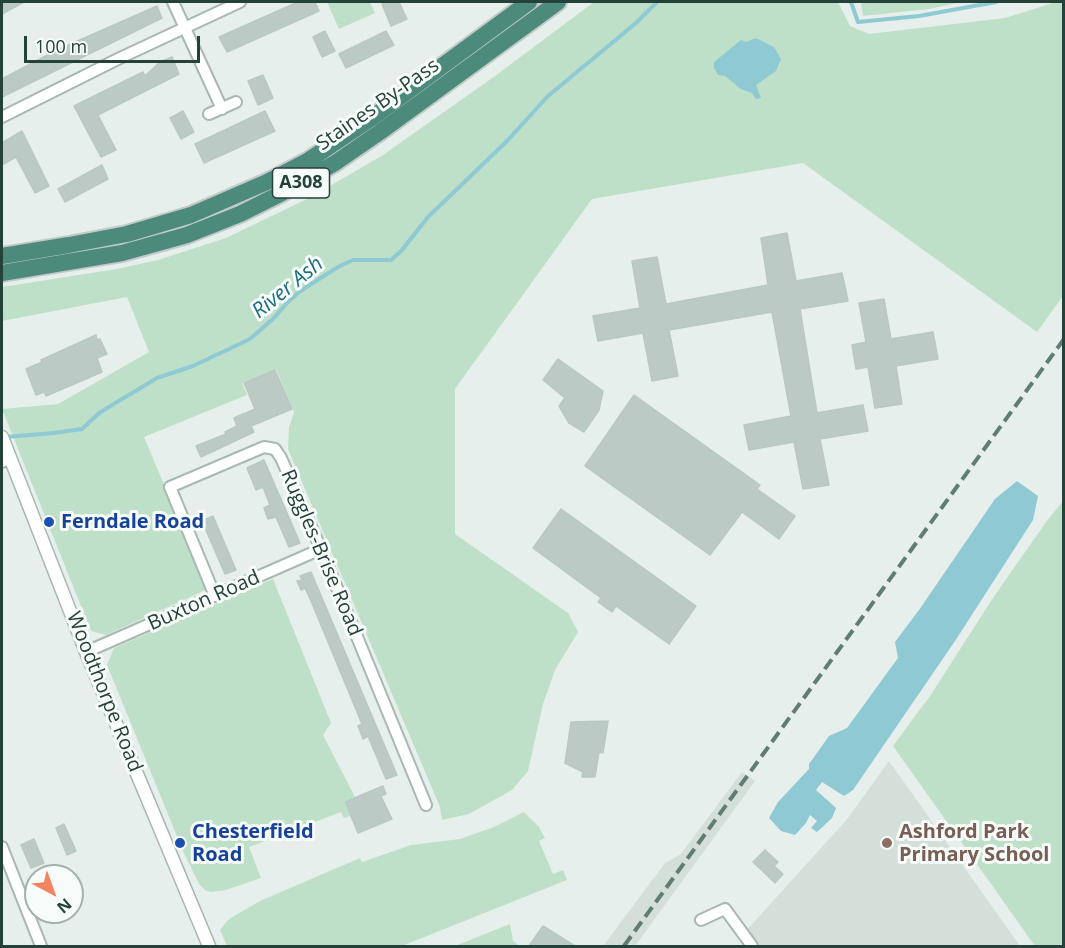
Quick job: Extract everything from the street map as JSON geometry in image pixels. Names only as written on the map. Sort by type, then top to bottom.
[{"type":"highway","name":"Staines By-Pass","points":[[2,256],[138,230],[191,214],[267,182],[309,160],[374,117],[529,2]]},
{"type":"highway","name":"Staines By-Pass","points":[[2,273],[122,253],[187,235],[240,214],[334,163],[558,2]]},
{"type":"street","points":[[173,2],[222,109]]},
{"type":"street","points":[[2,117],[184,27],[240,2]]},
{"type":"street","points":[[209,114],[236,102]]},
{"type":"street","name":"Woodthorpe Road","points":[[3,441],[6,460],[209,946]]},
{"type":"street","name":"Ruggles-Brise Road","points":[[215,596],[170,487],[264,447],[275,449],[321,549],[426,805]]},
{"type":"street","name":"Buxton Road","points":[[86,652],[321,549]]},
{"type":"street","points":[[2,848],[41,946]]},
{"type":"street","points":[[701,920],[725,909],[752,946]]},
{"type":"shaded area","name":"Ashford Park Primary School","points":[[889,761],[1020,946],[757,946],[746,931],[848,818]]},
{"type":"shaded area","points":[[742,772],[755,781],[635,946],[603,946],[665,863],[681,854]]},
{"type":"green space","points":[[327,2],[370,2],[375,13],[339,29]]},
{"type":"green space","points":[[594,2],[838,2],[850,26],[869,34],[1005,18],[1056,2],[1063,2],[1063,296],[1037,332],[803,163],[592,199],[455,389],[455,534],[568,613],[578,632],[555,670],[543,704],[528,771],[512,790],[469,814],[442,820],[440,807],[288,449],[289,427],[294,412],[276,369],[242,383],[247,395],[144,437],[208,589],[106,635],[91,631],[2,409],[58,404],[149,352],[127,297],[2,321],[2,287],[117,269],[158,260],[226,238],[311,197],[383,155]]},
{"type":"green space","points":[[861,2],[962,2],[929,9],[863,16]]},
{"type":"green space","points":[[1063,501],[1063,946],[1035,946],[893,746],[930,696],[995,595]]},
{"type":"green space","points":[[273,579],[331,723],[323,735],[355,797],[344,802],[350,816],[344,818],[341,812],[249,847],[261,878],[226,890],[206,891],[199,884],[183,851],[107,665],[114,648]]},
{"type":"green space","points":[[524,812],[539,827],[545,838],[539,841],[553,874],[563,870],[567,880],[402,946],[227,946],[220,930],[229,919],[260,901],[360,858],[362,862],[411,845],[460,839],[494,827]]},
{"type":"green space","points":[[510,924],[513,941],[520,946],[455,946]]},
{"type":"water","points":[[756,38],[774,47],[781,59],[776,71],[756,85],[761,98],[756,99],[752,93],[741,89],[725,76],[718,75],[714,62],[741,40],[746,42]]},
{"type":"water","points":[[1017,481],[1038,496],[1033,520],[955,641],[853,790],[844,796],[822,782],[816,790],[836,808],[832,818],[817,832],[811,828],[817,821],[810,815],[795,835],[781,831],[769,818],[778,802],[809,769],[809,764],[829,736],[847,728],[898,658],[895,642],[995,499]]},
{"type":"building","points":[[2,2],[24,2],[2,14]]},
{"type":"building","points":[[298,2],[315,2],[319,11],[227,52],[219,37]]},
{"type":"building","points":[[399,2],[407,19],[391,26],[382,4]]},
{"type":"building","points":[[157,6],[162,18],[2,97],[2,79],[57,50]]},
{"type":"building","points":[[325,31],[335,51],[322,57],[313,37]]},
{"type":"building","points":[[386,31],[394,45],[346,68],[339,54]]},
{"type":"building","points":[[172,57],[179,74],[98,115],[116,150],[101,157],[74,106],[143,72],[145,76],[160,62]]},
{"type":"building","points":[[263,75],[273,98],[258,105],[248,81]]},
{"type":"building","points":[[183,111],[194,132],[181,139],[170,118]]},
{"type":"building","points":[[265,111],[275,131],[204,163],[195,144]]},
{"type":"building","points":[[22,131],[49,186],[35,193],[16,157],[2,165],[2,143]]},
{"type":"building","points":[[102,165],[108,179],[65,202],[58,189]]},
{"type":"building","points":[[787,233],[796,281],[842,273],[848,301],[800,309],[817,413],[863,405],[868,431],[820,439],[829,485],[803,489],[794,442],[749,450],[744,425],[791,416],[772,312],[669,330],[678,376],[652,381],[643,333],[598,341],[593,316],[640,308],[632,261],[657,257],[666,304],[768,285],[761,238]]},
{"type":"building","points":[[884,299],[891,339],[933,332],[938,359],[896,366],[902,404],[875,408],[868,367],[856,369],[852,345],[866,342],[859,303]]},
{"type":"building","points":[[96,335],[107,354],[97,358],[102,372],[46,396],[44,392],[36,395],[26,369]]},
{"type":"building","points":[[558,359],[603,391],[599,410],[584,432],[569,423],[559,406],[565,398],[543,380]]},
{"type":"building","points":[[275,370],[292,409],[251,426],[254,432],[201,457],[196,446],[226,434],[225,432],[237,426],[234,418],[255,409],[244,383]]},
{"type":"building","points":[[634,395],[760,485],[757,489],[795,516],[779,539],[742,512],[710,555],[585,466]]},
{"type":"building","points":[[264,460],[300,543],[289,547],[276,517],[268,519],[264,508],[270,505],[263,487],[256,490],[247,468]]},
{"type":"building","points":[[561,509],[696,606],[669,644],[616,606],[612,612],[598,602],[601,598],[533,548]]},
{"type":"building","points":[[213,516],[236,570],[225,574],[202,521]]},
{"type":"building","points":[[311,572],[397,775],[386,779],[368,736],[363,739],[358,726],[362,724],[311,601],[305,588],[301,590],[297,581],[302,580],[300,576]]},
{"type":"building","points":[[608,721],[603,753],[599,752],[595,777],[582,777],[583,772],[565,763],[571,722]]},
{"type":"building","points":[[383,786],[386,794],[381,796],[392,819],[358,833],[345,802]]},
{"type":"building","points":[[64,824],[76,851],[67,855],[56,828]]},
{"type":"building","points":[[34,839],[44,863],[29,864],[21,845]]},
{"type":"building","points":[[765,850],[778,862],[774,866],[783,874],[775,883],[753,862]]},
{"type":"building","points":[[543,926],[575,946],[529,946]]},
{"type":"waterway","name":"River Ash","points":[[5,437],[82,429],[99,413],[157,378],[193,366],[250,339],[299,292],[338,267],[353,260],[391,260],[402,250],[428,217],[507,141],[548,96],[636,23],[657,2]]},
{"type":"waterway","points":[[851,2],[858,22],[919,16],[996,2]]},
{"type":"railway","points":[[624,946],[1064,339]]},
{"type":"place","name":"Ferndale Road","points":[[49,522]]},
{"type":"place","name":"Chesterfield Road","points":[[180,843]]},
{"type":"place","name":"Ashford Park Primary School","points":[[887,843]]}]
